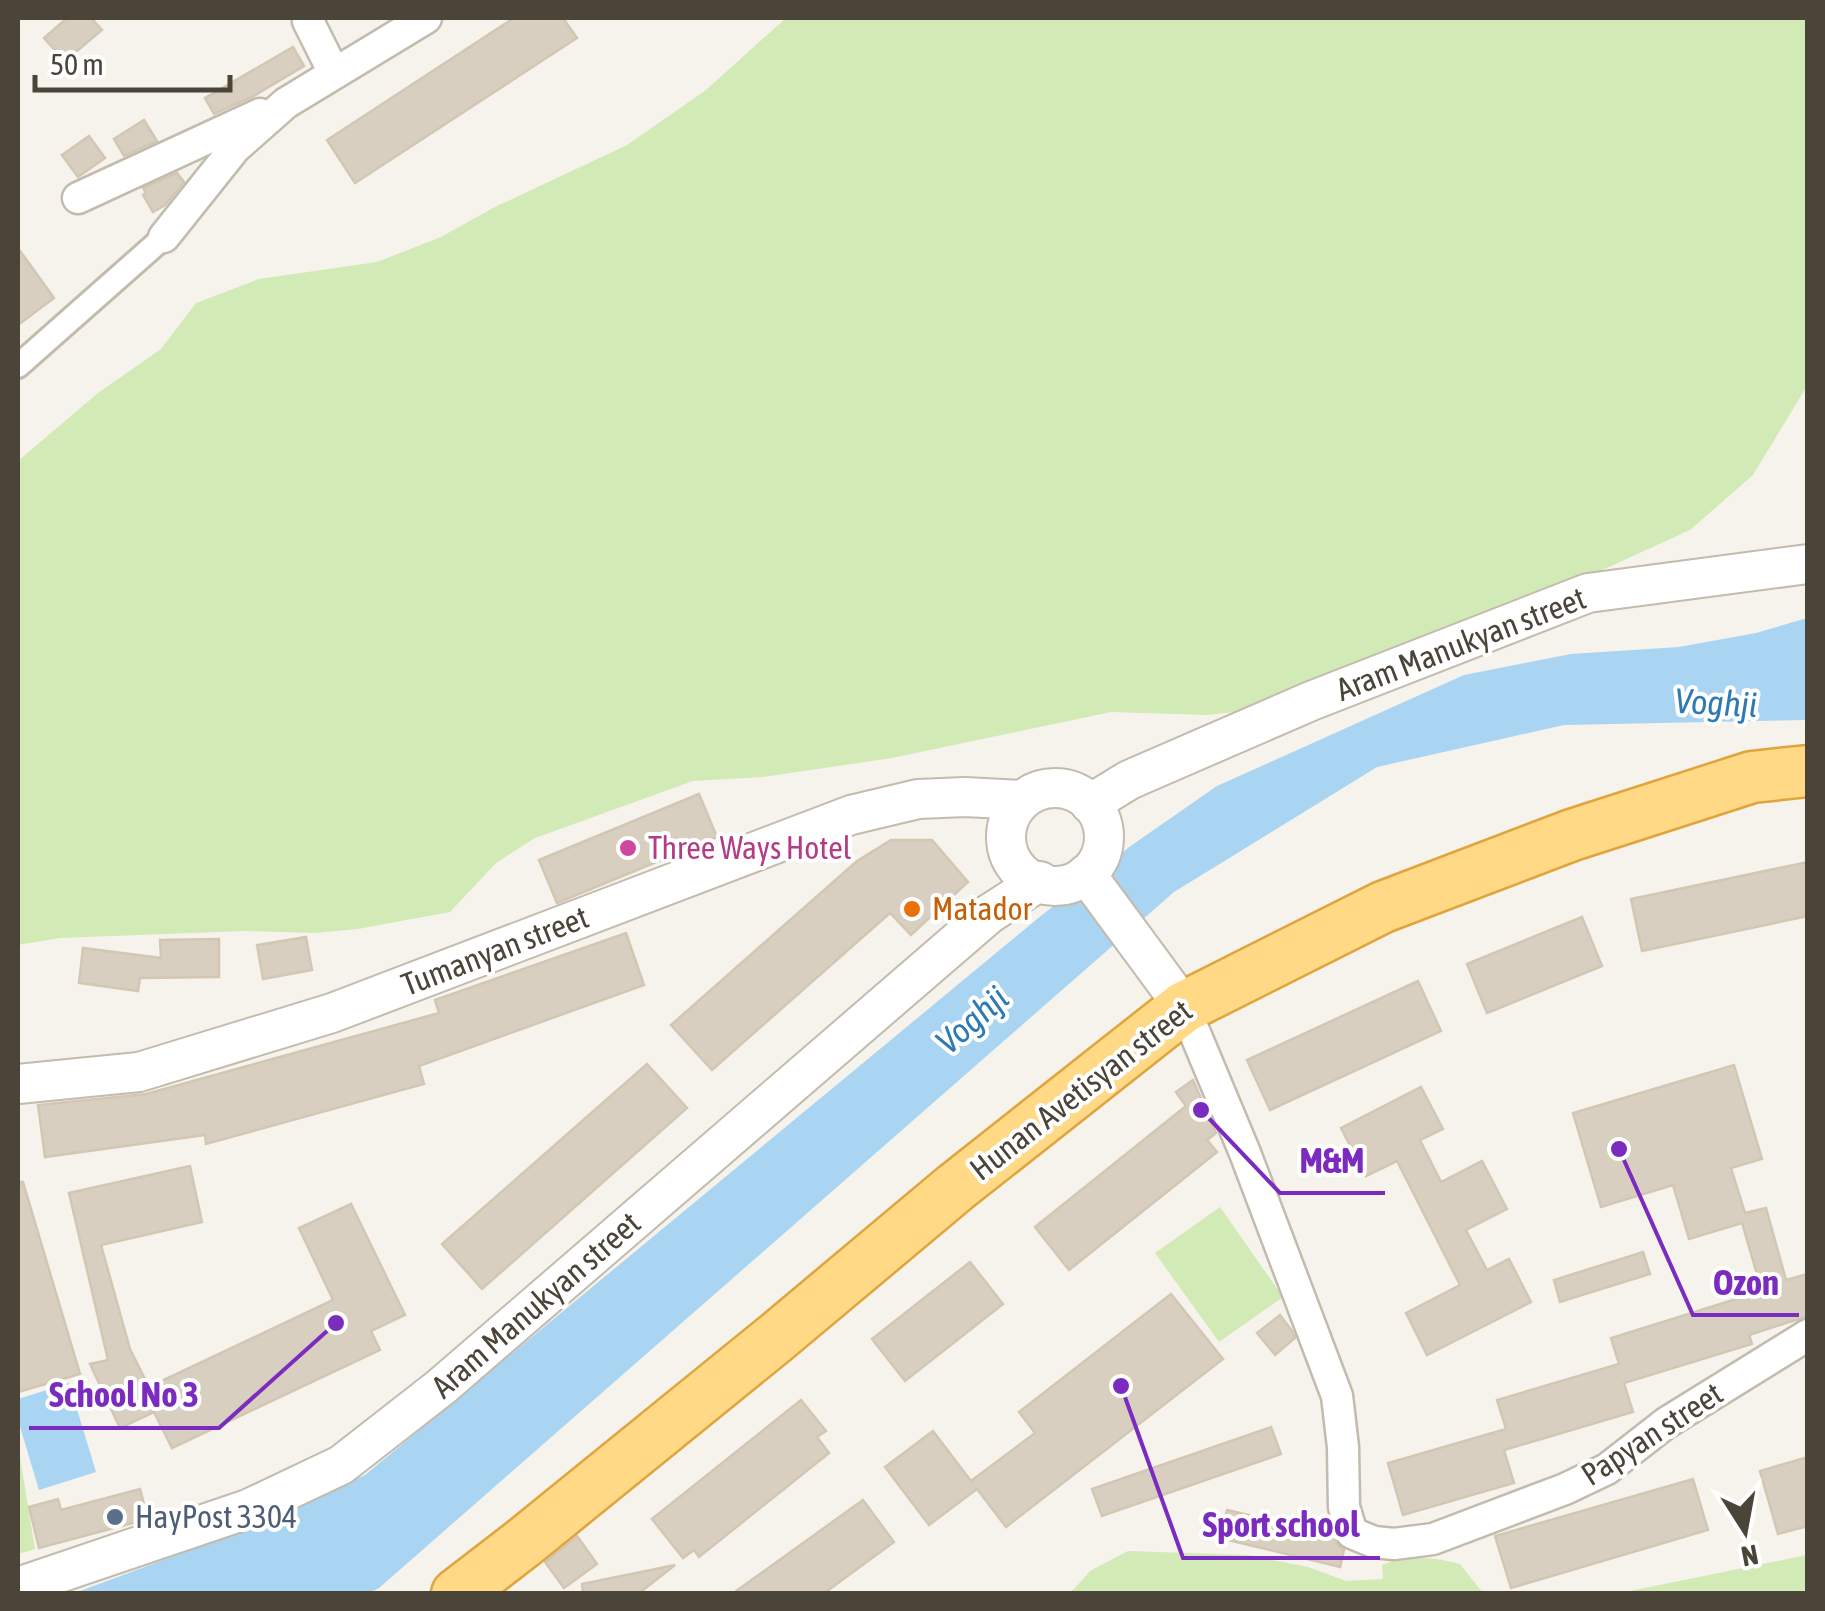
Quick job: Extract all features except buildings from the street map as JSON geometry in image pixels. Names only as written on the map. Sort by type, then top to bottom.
[{"type":"highway","name":"Hunan Avetisyan street","points":[[457,1594],[777,1337],[1175,994],[1383,907],[1572,836],[1752,777],[1808,771]]},
{"type":"street","points":[[310,18],[308,21],[334,73]]},
{"type":"street","points":[[78,198],[286,103],[426,18]]},
{"type":"street","points":[[18,366],[164,237],[235,148],[286,103]]},
{"type":"street","name":"Aram Manukyan street","points":[[1098,818],[1129,780],[1311,701],[1588,593],[1808,564]]},
{"type":"street","points":[[1070,790],[1085,798],[1098,818],[1101,854],[1087,876],[1067,884],[1051,886],[1027,873],[1006,845],[1014,813],[1037,791],[1070,790]]},
{"type":"street","name":"Tumanyan street","points":[[18,1084],[144,1070],[332,1012],[850,815],[918,799],[965,796],[1014,813]]},
{"type":"street","name":"Aram Manukyan street","points":[[18,1587],[248,1509],[341,1466],[456,1374],[989,914],[1027,873]]},
{"type":"street","points":[[1087,876],[1175,994]]},
{"type":"street","name":"Papyan street","points":[[1175,994],[1245,1153],[1337,1396],[1344,1508],[1352,1534],[1394,1544],[1434,1539],[1566,1489],[1607,1470],[1666,1423],[1808,1335]]},
{"type":"green space","points":[[786,18],[1807,18],[1807,386],[1753,475],[1690,530],[1482,625],[1272,708],[1207,715],[1111,712],[892,758],[763,777],[693,781],[535,838],[496,863],[450,912],[315,933],[245,931],[60,938],[18,945],[18,461],[98,393],[161,349],[196,303],[259,279],[377,262],[441,237],[627,145],[706,90]]},
{"type":"green space","points":[[1220,1207],[1283,1297],[1219,1342],[1155,1253]]},
{"type":"green space","points":[[18,1445],[35,1549],[18,1554]]},
{"type":"green space","points":[[1128,1551],[1248,1555],[1308,1567],[1346,1581],[1383,1579],[1382,1565],[1401,1559],[1430,1558],[1460,1564],[1483,1593],[1065,1594],[1090,1571]]},
{"type":"green space","points":[[1807,1555],[1807,1593],[1620,1593]]},
{"type":"water","name":"Voghji","points":[[1807,618],[1807,720],[1564,725],[1377,767],[1174,892],[379,1588],[367,1594],[72,1594],[260,1524],[365,1475],[1042,915],[1217,786],[1464,675],[1571,654],[1679,647],[1756,633]]},
{"type":"water","points":[[69,1383],[96,1472],[39,1490],[18,1420],[18,1399]]},
{"type":"place","name":"Three Ways Hotel","points":[[628,848]]},
{"type":"place","name":"Matador","points":[[912,909]]},
{"type":"place","name":"M&M","points":[[1201,1110]]},
{"type":"place","name":"Ozon","points":[[1619,1149]]},
{"type":"place","name":"School No 3","points":[[336,1323]]},
{"type":"place","name":"Sport school","points":[[1121,1386]]},
{"type":"place","name":"HayPost 3304","points":[[115,1517]]}]
